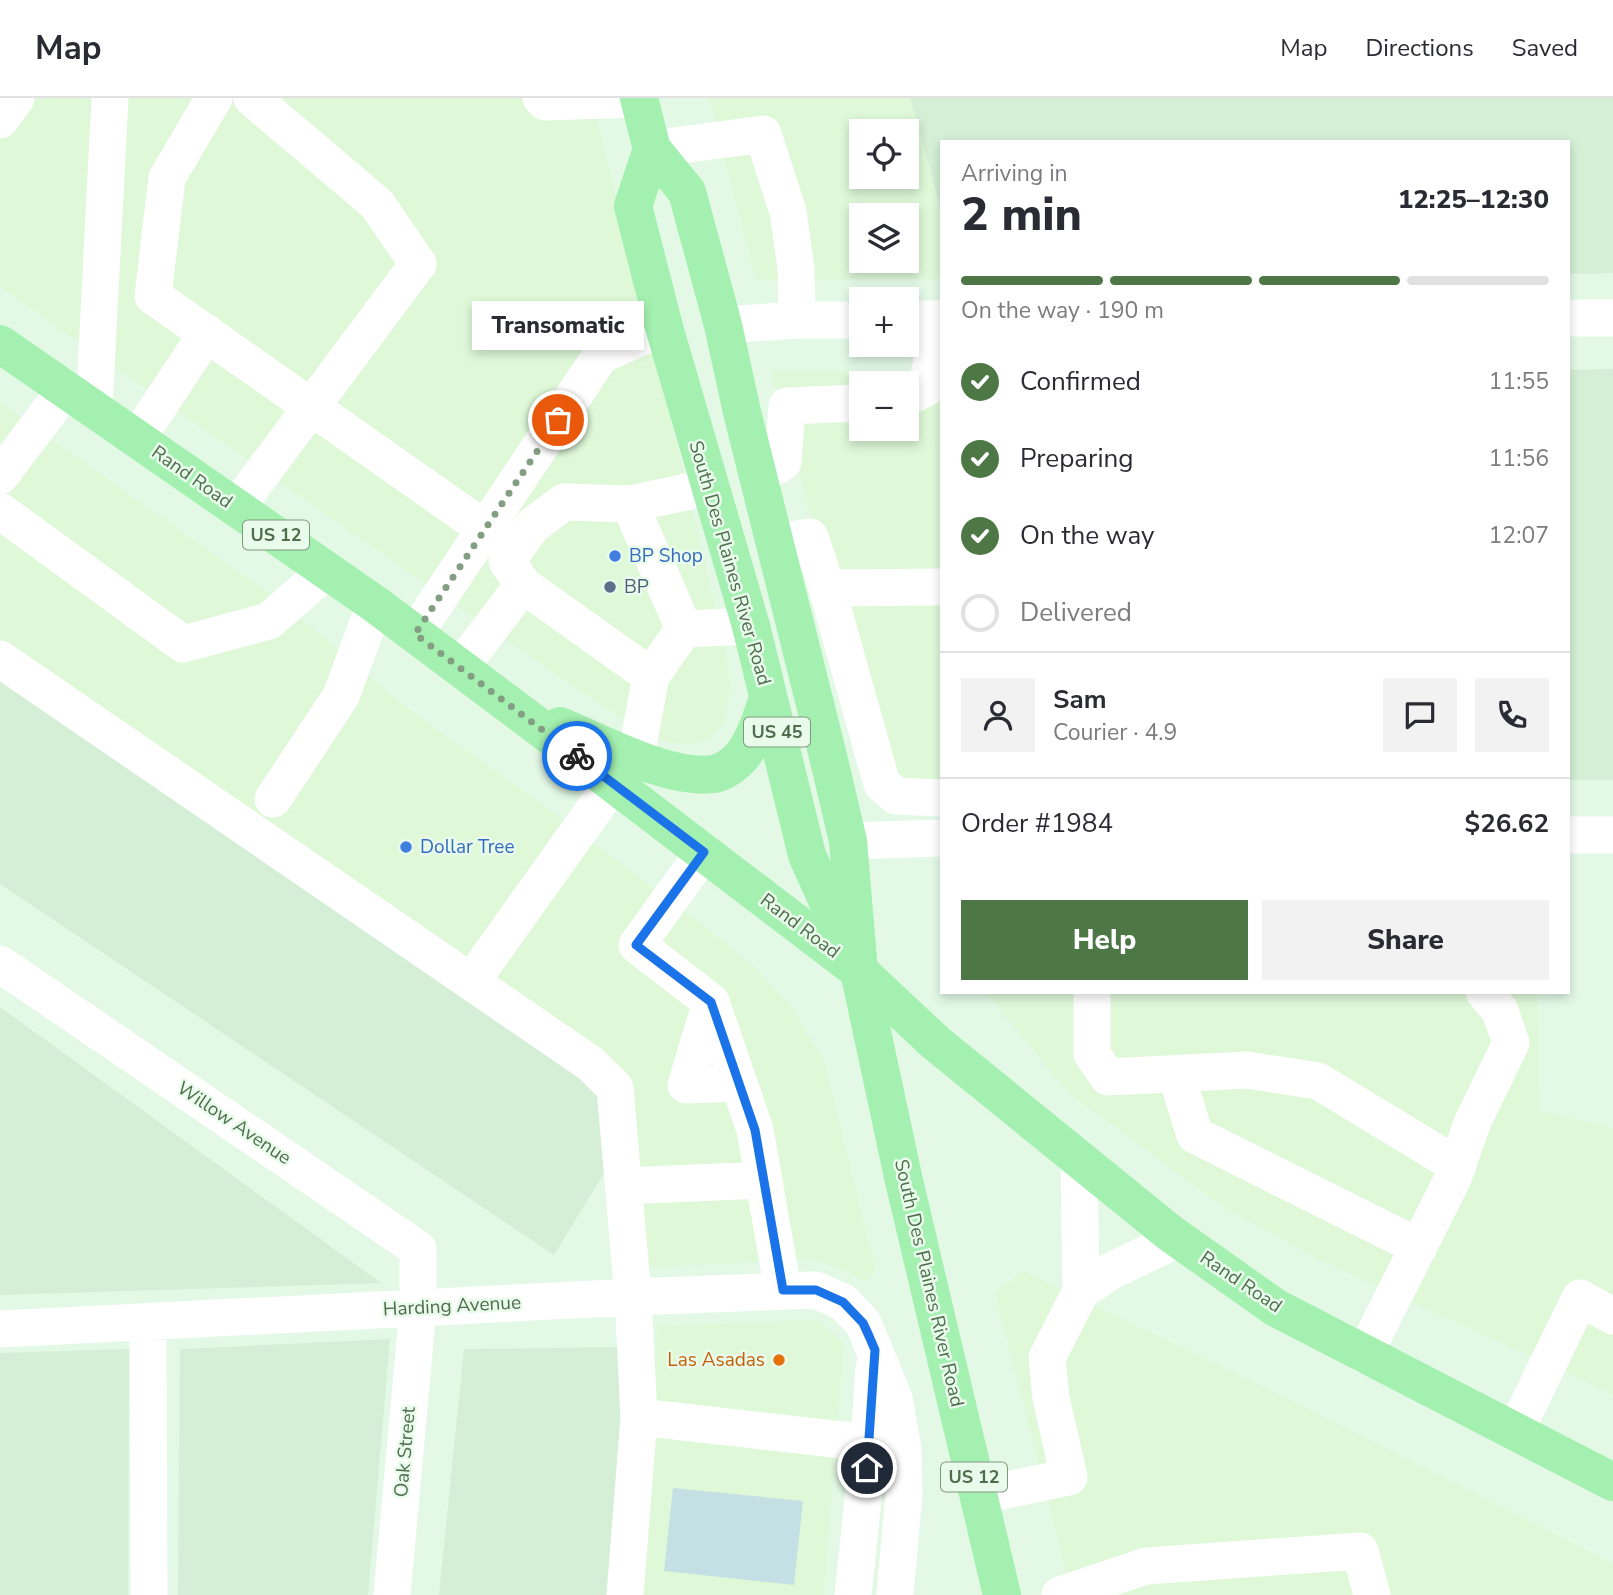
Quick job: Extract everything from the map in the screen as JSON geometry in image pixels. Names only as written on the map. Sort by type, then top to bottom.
[{"type":"main road","name":"South Des Plaines River Road","points":[[639,99],[652,149],[687,192],[723,325],[828,756],[848,841],[859,971],[907,1194],[1002,1595]]},
{"type":"main road","name":"South Des Plaines River Road","points":[[652,149],[633,206],[664,327],[751,626],[807,855],[859,971]]},
{"type":"main road","name":"Rand Road","points":[[0,344],[375,604],[509,705],[625,770],[704,852],[859,971],[936,1043],[1178,1239],[1276,1308],[1613,1482]]},
{"type":"main road","points":[[625,770],[661,768],[717,774],[741,757],[757,732],[768,698]]},
{"type":"street","points":[[0,120],[16,98]]},
{"type":"street","points":[[0,476],[80,399],[110,98]]},
{"type":"street","points":[[214,98],[167,178],[153,296],[485,529]]},
{"type":"street","points":[[236,508],[418,264],[377,204],[252,98]]},
{"type":"street","points":[[541,98],[545,102],[639,99]]},
{"type":"street","points":[[652,149],[763,134],[788,212],[796,268],[797,320]]},
{"type":"street","points":[[1570,318],[1613,318]]},
{"type":"street","points":[[919,319],[940,319]]},
{"type":"street","points":[[723,325],[849,320]]},
{"type":"street","points":[[919,392],[926,388],[940,324]]},
{"type":"street","points":[[415,634],[601,355],[664,327]]},
{"type":"street","points":[[137,439],[207,333]]},
{"type":"street","points":[[742,411],[849,403]]},
{"type":"street","points":[[758,476],[783,462],[787,406]]},
{"type":"street","points":[[651,676],[523,585],[507,561],[532,526],[564,502],[631,504],[709,486]]},
{"type":"street","points":[[631,504],[684,629]]},
{"type":"street","points":[[0,511],[183,644],[269,621],[326,571]]},
{"type":"street","points":[[775,542],[810,537],[882,784],[896,796],[940,798]]},
{"type":"street","points":[[460,668],[523,585]]},
{"type":"street","points":[[827,589],[940,587]]},
{"type":"street","points":[[273,799],[341,696],[375,604]]},
{"type":"street","points":[[684,629],[751,626]]},
{"type":"street","points":[[471,982],[625,770],[651,676],[684,629]]},
{"type":"street","points":[[0,659],[591,1064],[615,1088],[633,1297],[639,1417],[625,1595]]},
{"type":"street","points":[[811,688],[851,673]]},
{"type":"street","points":[[828,756],[871,744]]},
{"type":"street","points":[[1570,835],[1613,835]]},
{"type":"street","points":[[848,841],[940,838]]},
{"type":"street","points":[[704,852],[636,945],[711,1002],[755,1130],[783,1290]]},
{"type":"street","name":"Willow Avenue","points":[[0,964],[418,1249],[418,1308]]},
{"type":"street","points":[[1092,994],[1092,1054],[1108,1077],[1247,1070],[1318,1081],[1458,1166]]},
{"type":"street","points":[[1364,1355],[1458,1166],[1473,1121],[1511,1043],[1500,1011],[1486,994]]},
{"type":"street","points":[[711,1002],[686,1085],[738,1083]]},
{"type":"street","points":[[1176,1074],[1195,1135],[1419,1247]]},
{"type":"street","points":[[978,1496],[1069,1477],[1051,1398],[1047,1359],[1080,1291],[1079,1159]]},
{"type":"street","points":[[624,1186],[764,1180]]},
{"type":"street","points":[[1080,1291],[1111,1271],[1178,1239]]},
{"type":"street","name":"Harding Avenue","points":[[0,1329],[816,1290],[843,1302],[863,1323],[894,1398],[903,1450],[904,1494],[895,1595]]},
{"type":"street","points":[[1515,1432],[1580,1298],[1613,1316]]},
{"type":"street","name":"Oak Street","points":[[393,1595],[418,1308]]},
{"type":"street","points":[[148,1322],[149,1595]]},
{"type":"street","points":[[853,1595],[869,1443],[875,1350]]},
{"type":"street","points":[[639,1417],[869,1443]]},
{"type":"street","points":[[1060,1595],[1146,1566],[1360,1550],[1372,1595]]},
{"type":"shaded area","points":[[0,98],[592,98],[726,648],[730,684],[728,703],[724,720],[716,731],[706,739],[681,744],[645,734],[0,287]]},
{"type":"shaded area","points":[[709,98],[910,98],[916,119],[849,119],[849,189],[919,189],[919,131],[940,206],[940,279],[756,280]]},
{"type":"shaded area","points":[[910,98],[1613,98],[1613,273],[1570,274],[1570,140],[940,140],[940,206],[919,131],[919,119],[916,119]]},
{"type":"shaded area","points":[[1613,369],[1613,780],[1570,780],[1570,370]]},
{"type":"shaded area","points":[[771,371],[849,371],[849,441],[919,441],[919,372],[940,372],[940,791],[884,780]]},
{"type":"shaded area","points":[[0,403],[280,601],[406,707],[540,803],[753,966],[791,1006],[824,1061],[876,1271],[864,1282],[847,1271],[811,1259],[650,1267],[641,1254],[632,1087],[0,645]]},
{"type":"shaded area","points":[[0,673],[600,1088],[616,1153],[554,1255],[0,884]]},
{"type":"shaded area","points":[[987,994],[1537,994],[1539,1111],[1613,1128],[1613,1394],[1316,1258],[1224,1207],[1071,1095]]},
{"type":"shaded area","points":[[0,1007],[381,1283],[0,1295]]},
{"type":"shaded area","points":[[1023,1271],[1306,1408],[1613,1564],[1613,1595],[1072,1595],[995,1293]]},
{"type":"shaded area","points":[[818,1320],[844,1344],[824,1595],[636,1595],[657,1326]]},
{"type":"shaded area","points":[[390,1339],[368,1595],[178,1595],[180,1349]]},
{"type":"shaded area","points":[[629,1347],[610,1595],[439,1595],[464,1349]]},
{"type":"shaded area","points":[[129,1349],[128,1595],[0,1595],[0,1353]]},
{"type":"shaded area","points":[[673,1488],[803,1501],[794,1585],[664,1571]]},
{"type":"way so far","points":[[558,420],[415,634],[577,756]]},
{"type":"place","name":"Transomatic","points":[[558,420]]},
{"type":"place","name":"BP Shop","points":[[615,556]]},
{"type":"place","name":"BP","points":[[610,587]]},
{"type":"place","name":"Dollar Tree","points":[[406,847]]},
{"type":"place","name":"Las Asadas","points":[[779,1360]]},
{"type":"route","points":[[577,756],[704,852],[636,945],[711,1002],[755,1130],[783,1290],[816,1290],[843,1302],[863,1323],[875,1350],[867,1468]]}]
